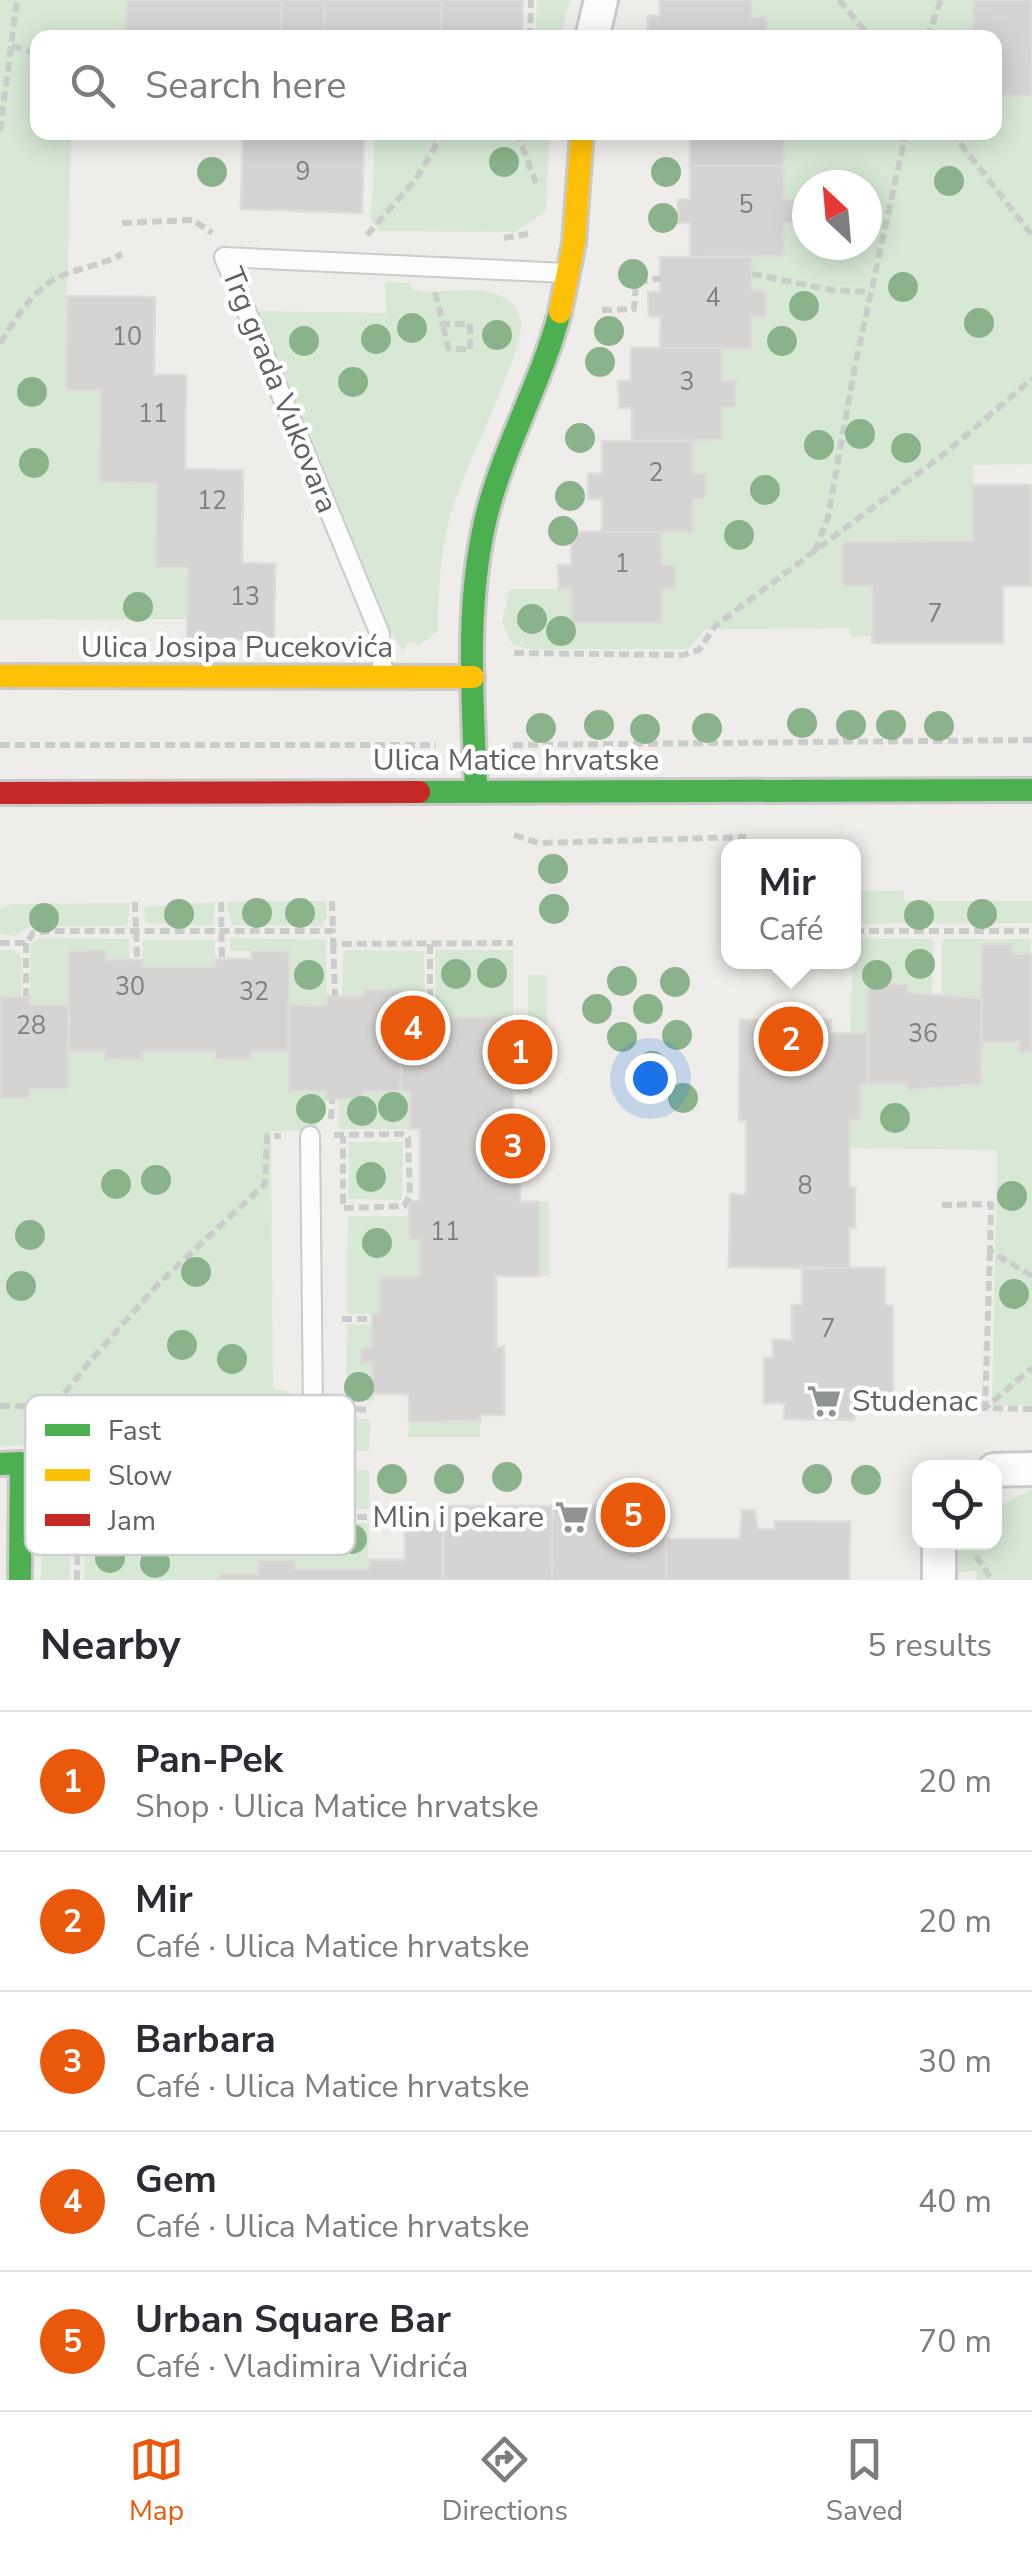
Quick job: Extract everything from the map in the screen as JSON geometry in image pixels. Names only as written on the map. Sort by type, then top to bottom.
[{"type":"street","points":[[594,30],[601,0]]},
{"type":"street","points":[[476,790],[473,677],[476,588],[484,526],[562,303],[580,192],[582,140]]},
{"type":"street","name":"Ulica Josipa Pucekovića","points":[[0,676],[473,677]]},
{"type":"street","name":"Ulica Matice hrvatske","points":[[0,793],[1032,790]]},
{"type":"street","points":[[11,1463],[20,1580]]},
{"type":"street","points":[[1002,1470],[1032,1469]]},
{"type":"street","points":[[940,1550],[940,1580]]},
{"type":"lane","name":"Trg grada Vukovara","points":[[383,677],[380,634],[224,257],[569,273]]},
{"type":"lane","points":[[310,1136],[313,1395]]},
{"type":"path","points":[[0,131],[17,0]]},
{"type":"path","points":[[530,30],[531,0]]},
{"type":"path","points":[[839,0],[864,30]]},
{"type":"path","points":[[930,30],[941,0]]},
{"type":"path","points":[[12,46],[30,52]]},
{"type":"path","points":[[366,236],[416,179],[439,140]]},
{"type":"path","points":[[521,140],[540,196]]},
{"type":"path","points":[[814,552],[828,517],[870,292],[904,140]]},
{"type":"path","points":[[958,140],[1032,235]]},
{"type":"path","points":[[0,343],[44,286],[65,274],[97,268],[122,254]]},
{"type":"path","points":[[752,274],[831,290],[870,292]]},
{"type":"path","points":[[562,303],[634,309],[636,283],[661,278]]},
{"type":"path","points":[[443,324],[470,324],[470,350],[448,348],[434,286],[452,286]]},
{"type":"path","points":[[504,645],[515,654],[690,654],[699,650],[715,626],[944,454],[1032,379]]},
{"type":"path","points":[[332,901],[335,996]]},
{"type":"path","points":[[135,902],[137,960]]},
{"type":"path","points":[[221,902],[222,959]]},
{"type":"path","points":[[861,930],[1032,930]]},
{"type":"path","points":[[0,943],[26,943],[38,932],[333,932]]},
{"type":"path","points":[[26,943],[26,996]]},
{"type":"path","points":[[333,944],[513,943]]},
{"type":"path","points":[[430,944],[430,1024]]},
{"type":"path","points":[[402,1134],[410,1144],[411,1166],[410,1195],[404,1206],[343,1208],[343,1136],[402,1134]]},
{"type":"path","points":[[64,1395],[158,1284],[265,1184],[267,1136],[310,1136]]},
{"type":"path","points":[[411,1166],[421,1166]]},
{"type":"path","points":[[942,1205],[991,1204],[985,1408]]},
{"type":"path","points":[[990,1251],[1032,1276]]},
{"type":"path","points":[[342,1319],[372,1319]]},
{"type":"path","points":[[985,1408],[1032,1368]]},
{"type":"path","points":[[0,1406],[25,1405]]},
{"type":"path","points":[[921,1406],[1032,1409]]},
{"type":"path","points":[[355,1409],[370,1410]]},
{"type":"path","points":[[355,1516],[369,1516]]},
{"type":"path","points":[[972,1550],[992,1580]]},
{"type":"path","points":[[77,1555],[77,1580]]},
{"type":"green space","points":[[0,0],[127,0],[127,30],[30,30],[30,140],[71,140],[67,296],[101,390],[100,482],[157,483],[188,568],[188,619],[0,620]]},
{"type":"green space","points":[[537,0],[570,0],[562,30],[535,30]]},
{"type":"green space","points":[[752,0],[974,0],[973,30],[766,30],[766,17],[752,17]]},
{"type":"green space","points":[[1002,96],[1032,96],[1032,464],[973,465],[973,541],[842,586],[872,586],[872,636],[851,637],[850,628],[716,629],[705,630],[688,649],[527,649],[512,644],[502,622],[509,589],[571,589],[572,623],[661,622],[662,589],[675,588],[675,565],[662,565],[661,532],[693,499],[706,475],[693,474],[693,441],[722,440],[722,407],[736,407],[722,381],[722,348],[752,316],[766,316],[766,291],[752,290],[752,257],[784,256],[784,223],[792,222],[792,260],[882,260],[882,170],[792,170],[792,200],[784,200],[784,140],[1002,140]]},
{"type":"green space","points":[[375,140],[550,140],[546,211],[515,232],[378,231],[371,219]]},
{"type":"green space","points":[[385,282],[409,283],[414,290],[489,292],[512,304],[521,322],[513,359],[450,517],[440,574],[438,631],[420,645],[410,641],[403,651],[381,617],[257,311],[386,313]]},
{"type":"green space","points":[[861,891],[903,891],[904,901],[1032,901],[1032,923],[861,924]]},
{"type":"green space","points":[[326,901],[327,917],[322,926],[232,925],[226,902]]},
{"type":"green space","points":[[215,902],[213,926],[145,923],[144,907]]},
{"type":"green space","points":[[130,903],[127,926],[29,927],[15,936],[0,934],[0,909],[12,904]]},
{"type":"green space","points":[[41,938],[129,939],[129,959],[106,959],[105,950],[69,951],[69,1005],[30,1005],[30,945]]},
{"type":"green space","points":[[230,938],[326,940],[327,1006],[289,1005],[289,951],[230,951]]},
{"type":"green space","points":[[861,938],[933,939],[932,993],[907,993],[906,984],[868,1033],[850,1033],[853,969],[861,969]]},
{"type":"green space","points":[[942,939],[1031,939],[1030,954],[1012,953],[982,998],[942,998]]},
{"type":"green space","points":[[143,940],[215,940],[215,967],[142,967]]},
{"type":"green space","points":[[0,950],[14,950],[22,959],[21,997],[0,997]]},
{"type":"green space","points":[[435,950],[513,950],[513,1017],[436,1017]]},
{"type":"green space","points":[[424,951],[425,996],[401,996],[400,990],[342,996],[343,953]]},
{"type":"green space","points":[[528,975],[547,975],[547,1030],[532,1031],[528,1024]]},
{"type":"green space","points":[[981,1042],[1019,1042],[1032,1052],[1032,1405],[992,1405],[997,1150],[850,1148],[850,1120],[860,1119],[860,1084],[907,1084],[907,1090],[981,1084]]},
{"type":"green space","points":[[68,1052],[105,1052],[106,1059],[141,1060],[142,1052],[215,1052],[216,1059],[250,1060],[251,1052],[289,1052],[289,1091],[326,1091],[325,1115],[313,1130],[271,1131],[273,1389],[292,1395],[25,1395],[25,1445],[0,1446],[0,1098],[29,1098],[30,1089],[68,1089]]},
{"type":"green space","points":[[363,1091],[410,1091],[410,1129],[339,1129],[339,1099],[362,1098]]},
{"type":"green space","points":[[349,1142],[403,1142],[402,1200],[348,1199]]},
{"type":"green space","points":[[549,1201],[549,1276],[539,1276],[539,1202]]},
{"type":"green space","points":[[348,1216],[409,1216],[409,1239],[420,1239],[420,1276],[381,1276],[380,1314],[347,1314]]},
{"type":"green space","points":[[347,1324],[372,1325],[372,1348],[361,1362],[372,1363],[374,1401],[355,1400],[355,1395],[346,1395]]},
{"type":"green space","points":[[355,1419],[370,1419],[369,1451],[355,1451]]},
{"type":"green space","points":[[480,1421],[480,1437],[408,1437],[409,1422]]},
{"type":"green space","points":[[355,1470],[369,1470],[369,1509],[355,1509]]},
{"type":"green space","points":[[1032,1489],[1032,1580],[977,1580],[976,1571],[952,1573],[960,1550],[1002,1550],[1002,1504]]},
{"type":"green space","points":[[355,1523],[369,1523],[368,1569],[221,1574],[220,1580],[84,1580],[84,1555],[355,1555]]},
{"type":"green space","points":[[41,1555],[70,1555],[70,1580],[41,1580]]},
{"type":"building","points":[[127,0],[282,0],[281,30],[126,30]]},
{"type":"building","points":[[282,0],[325,0],[324,30],[281,30]]},
{"type":"building","points":[[325,0],[442,0],[441,30],[324,30]]},
{"type":"building","points":[[442,0],[523,0],[522,30],[441,30]]},
{"type":"building","points":[[660,0],[752,0],[752,17],[766,17],[766,30],[648,30],[648,16],[660,16]]},
{"type":"building","points":[[974,0],[1032,0],[1032,96],[1002,96],[1002,30],[973,30]]},
{"type":"building","points":[[243,140],[364,140],[362,213],[241,209]]},
{"type":"building","points":[[690,140],[784,140],[784,166],[690,166]]},
{"type":"building","points":[[690,166],[784,166],[784,200],[792,199],[792,223],[784,223],[784,256],[690,257],[690,223],[678,223],[678,200],[690,199]]},
{"type":"building","points":[[660,257],[752,257],[752,290],[766,291],[766,317],[752,316],[752,349],[660,349],[661,317],[649,316],[648,292],[660,292]]},
{"type":"building","points":[[67,296],[155,297],[154,375],[186,375],[185,469],[243,470],[242,563],[275,564],[274,640],[187,639],[188,568],[156,568],[157,483],[100,482],[101,390],[66,390]]},
{"type":"building","points":[[631,348],[722,348],[722,381],[736,381],[736,407],[722,407],[722,440],[632,441],[632,408],[619,408],[618,381],[631,381]]},
{"type":"building","points":[[602,441],[693,441],[693,474],[706,474],[706,498],[693,499],[693,532],[602,532],[602,499],[588,499],[588,474],[602,474]]},
{"type":"building","points":[[973,485],[1032,485],[1032,586],[1003,586],[1003,643],[872,643],[872,586],[842,586],[842,542],[973,541]]},
{"type":"building","points":[[572,532],[661,532],[662,565],[675,565],[675,589],[662,589],[662,623],[571,623],[571,589],[559,589],[558,565],[571,565]]},
{"type":"building","points":[[982,944],[1012,944],[1012,953],[1032,954],[1032,1052],[1019,1052],[1019,1042],[981,1042]]},
{"type":"building","points":[[106,950],[106,959],[143,960],[142,967],[215,967],[215,959],[252,959],[251,951],[289,951],[289,1052],[251,1052],[251,1060],[215,1059],[215,1052],[142,1052],[142,1060],[105,1059],[105,1052],[68,1052],[69,951]]},
{"type":"building","points":[[868,984],[907,984],[907,993],[982,998],[981,1084],[906,1090],[907,1084],[868,1084]]},
{"type":"building","points":[[364,990],[401,990],[401,1091],[363,1091],[363,1098],[326,1099],[326,1091],[289,1091],[289,1005],[327,1006],[327,996],[364,996]]},
{"type":"building","points":[[401,996],[425,996],[425,1024],[436,1024],[436,1017],[513,1017],[513,1025],[532,1025],[531,1093],[513,1092],[513,1129],[520,1129],[520,1163],[505,1163],[505,1172],[520,1172],[520,1202],[539,1202],[539,1276],[496,1276],[496,1347],[504,1347],[504,1415],[480,1415],[480,1421],[409,1422],[409,1394],[372,1394],[372,1363],[361,1363],[361,1348],[372,1348],[372,1314],[380,1314],[380,1276],[420,1276],[420,1239],[409,1239],[409,1201],[420,1201],[420,1129],[410,1129],[410,1091],[401,1091]]},
{"type":"building","points":[[0,997],[30,997],[30,1005],[69,1005],[68,1089],[30,1089],[30,1098],[0,1098]]},
{"type":"building","points":[[740,1020],[831,1020],[831,1033],[868,1033],[868,1084],[860,1084],[860,1120],[850,1120],[849,1187],[855,1188],[855,1228],[849,1228],[849,1268],[729,1267],[730,1194],[746,1195],[746,1121],[739,1121]]},
{"type":"building","points":[[802,1268],[885,1268],[885,1305],[893,1306],[893,1393],[854,1393],[854,1420],[784,1419],[785,1403],[764,1403],[764,1358],[773,1358],[773,1340],[792,1340],[792,1305],[802,1305]]},
{"type":"building","points":[[443,1506],[553,1506],[552,1580],[443,1580]]},
{"type":"building","points":[[553,1506],[666,1506],[666,1580],[552,1580]]},
{"type":"building","points":[[742,1510],[754,1510],[758,1529],[775,1529],[775,1521],[850,1522],[849,1580],[666,1580],[666,1539],[740,1539]]},
{"type":"building","points":[[405,1520],[443,1521],[443,1580],[220,1580],[220,1574],[258,1574],[258,1560],[295,1560],[295,1569],[368,1569],[369,1560],[405,1560]]},
{"type":"traffic: fast","points":[[476,790],[472,655],[479,555],[492,495],[560,312]]},
{"type":"traffic: fast","points":[[419,792],[1032,790]]},
{"type":"traffic: fast","points":[[0,1464],[21,1463],[20,1580]]},
{"type":"traffic: slow","points":[[560,312],[574,243],[581,140]]},
{"type":"traffic: slow","points":[[0,676],[473,677]]},
{"type":"traffic: jam","points":[[0,793],[419,792]]},
{"type":"place","name":"Gem","points":[[413,1028]]},
{"type":"place","name":"Mir","points":[[791,1039]]},
{"type":"place","name":"Pan-Pek","points":[[520,1052]]},
{"type":"place","name":"Barbara","points":[[513,1146]]},
{"type":"place","name":"Studenac","points":[[824,1401]]},
{"type":"place","name":"Urban Square Bar","points":[[633,1515]]},
{"type":"place","name":"Mlin i pekare","points":[[572,1517]]}]
